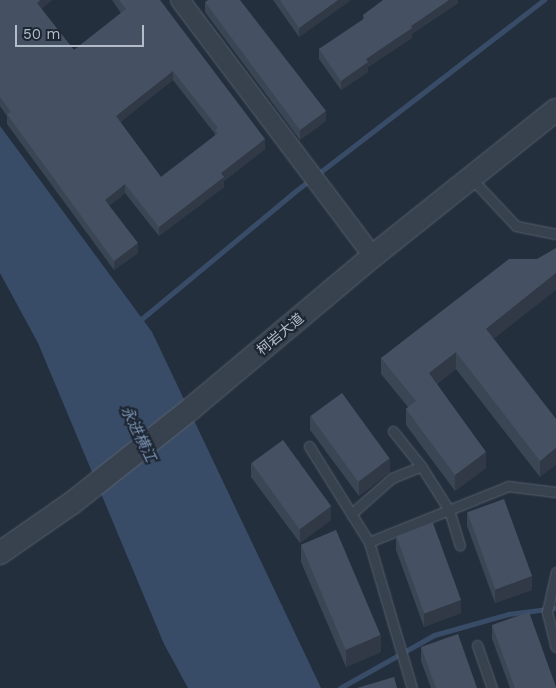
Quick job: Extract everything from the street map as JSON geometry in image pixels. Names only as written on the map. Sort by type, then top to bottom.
[{"type":"street","points":[[180,0],[373,256]]},
{"type":"street","name":"柯岩大道","points":[[0,553],[72,502],[192,407],[373,256],[556,110]]},
{"type":"lane","points":[[471,178],[516,226],[556,234]]},
{"type":"lane","points":[[393,431],[421,466],[449,510],[460,545]]},
{"type":"lane","points":[[309,446],[369,542],[412,688]]},
{"type":"lane","points":[[351,514],[392,478],[421,466]]},
{"type":"lane","points":[[369,542],[508,486],[556,492]]},
{"type":"lane","points":[[556,572],[547,612],[556,647]]},
{"type":"lane","points":[[477,644],[492,688]]},
{"type":"water","name":"永进横江","points":[[0,126],[152,332],[321,688],[188,688],[164,644],[38,343],[0,273]]},
{"type":"building","points":[[0,0],[40,0],[37,3],[74,50],[126,9],[119,0],[160,0],[265,139],[221,173],[224,177],[159,227],[125,184],[105,200],[138,243],[114,261],[7,114],[11,112],[0,97]],"holes":[[[173,71],[218,128],[215,130],[218,133],[161,177],[116,116]]]},
{"type":"building","points":[[208,0],[240,0],[326,111],[300,130],[205,2]]},
{"type":"building","points":[[280,0],[338,0],[299,28]]},
{"type":"building","points":[[383,0],[449,0],[366,59],[368,62],[341,81],[319,49],[365,18],[363,15]]},
{"type":"building","points":[[556,248],[556,273],[486,329],[556,419],[556,448],[540,461],[456,352],[429,373],[486,452],[455,475],[406,409],[416,401],[381,358],[509,259],[537,259]]},
{"type":"building","points":[[342,393],[390,459],[358,481],[310,416]]},
{"type":"building","points":[[283,440],[331,506],[300,529],[251,463]]},
{"type":"building","points":[[504,499],[532,576],[495,589],[467,512]]},
{"type":"building","points":[[433,523],[461,600],[424,613],[396,536]]},
{"type":"building","points":[[336,530],[381,635],[346,650],[301,545]]},
{"type":"building","points":[[529,612],[556,688],[515,688],[492,625]]},
{"type":"building","points":[[458,634],[477,688],[436,688],[421,647]]},
{"type":"building","points":[[394,677],[397,688],[357,688]]},
{"type":"waterway","points":[[139,321],[293,193],[544,0]]},
{"type":"waterway","points":[[340,688],[434,635],[508,614],[556,608]]}]
